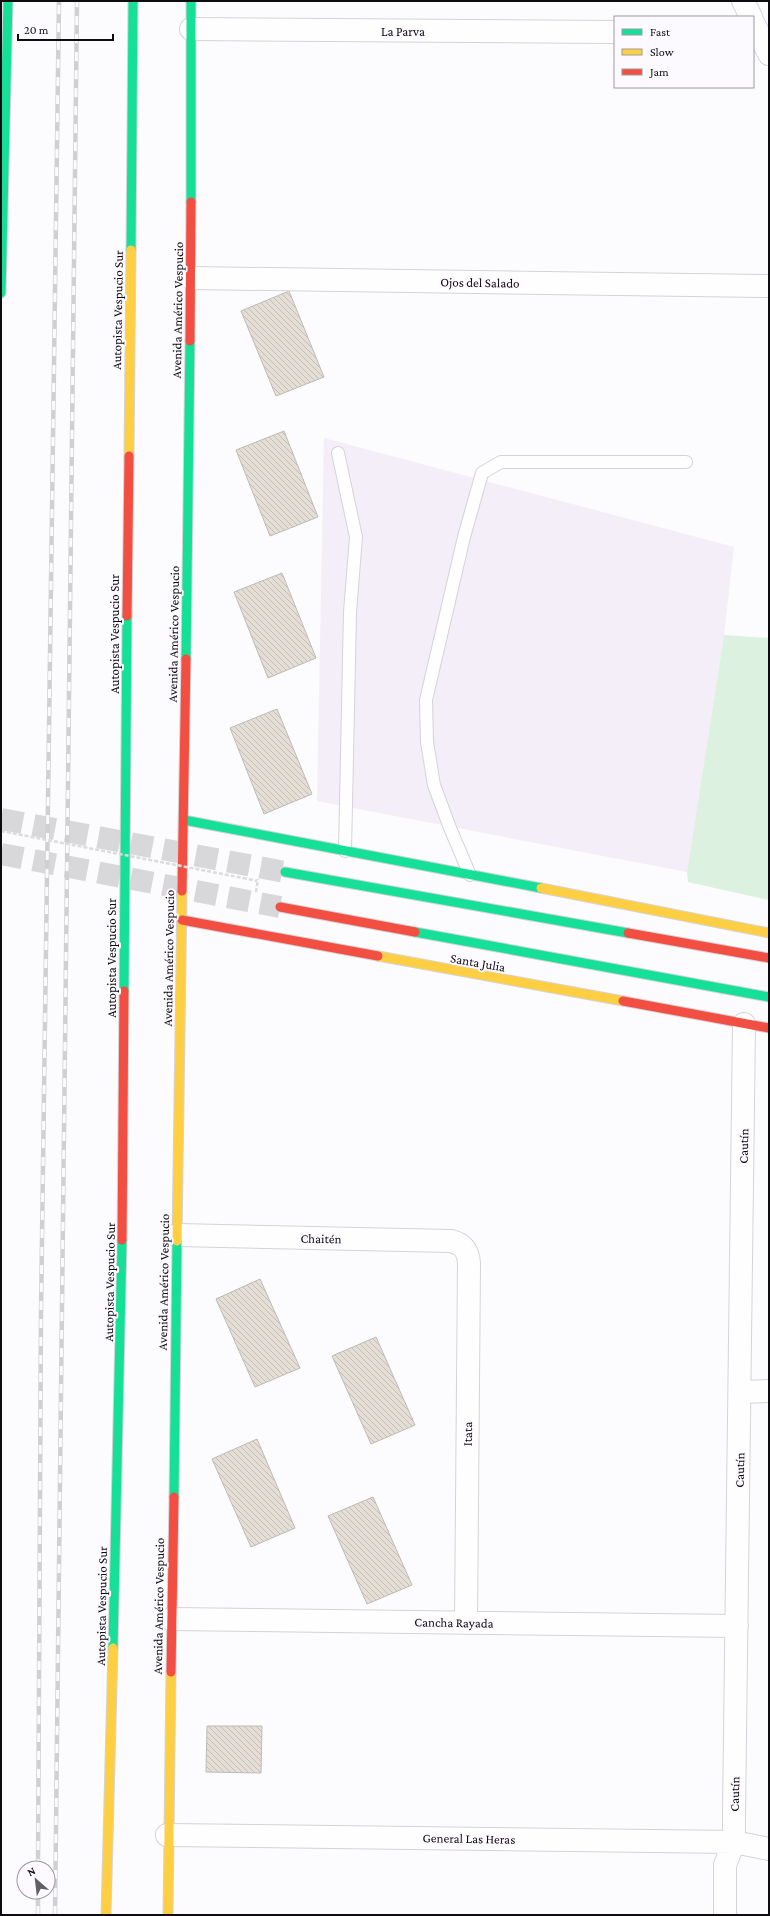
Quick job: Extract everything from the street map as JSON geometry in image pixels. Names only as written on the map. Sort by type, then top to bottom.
[{"type":"main road","points":[[1,293],[8,1]]},
{"type":"main road","name":"Autopista Vespucio Sur","points":[[106,1915],[121,1326],[133,1]]},
{"type":"main road","name":"Avenida Américo Vespucio","points":[[168,1915],[167,1834],[184,820],[191,278],[191,1]]},
{"type":"main road","points":[[133,47],[143,13]]},
{"type":"main road","points":[[184,820],[769,933]]},
{"type":"main road","points":[[285,872],[769,958]]},
{"type":"main road","name":"Santa Julia","points":[[280,907],[769,997]]},
{"type":"main road","name":"Santa Julia","points":[[182,920],[769,1028]]},
{"type":"street","points":[[742,1],[751,16]]},
{"type":"street","points":[[757,26],[769,54]]},
{"type":"street","name":"La Parva","points":[[191,29],[614,32]]},
{"type":"street","name":"Ojos del Salado","points":[[191,278],[769,286]]},
{"type":"street","name":"Cautín","points":[[725,1915],[725,1865],[734,1842],[744,1024]]},
{"type":"street","name":"Chaitén","points":[[177,1235],[451,1241],[464,1247]]},
{"type":"street","name":"Itata","points":[[464,1247],[469,1254],[466,1622]]},
{"type":"street","points":[[740,1392],[769,1391]]},
{"type":"street","name":"Cancha Rayada","points":[[171,1619],[737,1626]]},
{"type":"street","name":"General Las Heras","points":[[167,1834],[734,1842],[769,1849]]},
{"type":"lane","points":[[338,452],[356,537],[350,612],[345,851]]},
{"type":"lane","points":[[470,875],[434,785],[427,742],[426,700],[464,537],[482,473],[501,462],[686,462]]},
{"type":"path","points":[[1,831],[257,881]]},
{"type":"path","points":[[255,894],[258,874]]},
{"type":"shaded area","points":[[324,438],[734,547],[724,635],[687,872],[317,801]]},
{"type":"green space","points":[[724,635],[769,638],[769,900],[688,882],[687,872]]},
{"type":"building","points":[[289,291],[324,377],[276,396],[241,311]]},
{"type":"building","points":[[284,431],[318,517],[270,536],[236,450]]},
{"type":"building","points":[[282,573],[316,658],[268,678],[234,592]]},
{"type":"building","points":[[277,709],[312,794],[264,814],[230,728]]},
{"type":"building","points":[[260,1279],[300,1368],[255,1387],[216,1299]]},
{"type":"building","points":[[376,1337],[415,1425],[371,1444],[332,1356]]},
{"type":"building","points":[[257,1439],[295,1528],[251,1547],[212,1459]]},
{"type":"building","points":[[373,1497],[412,1585],[367,1604],[328,1516]]},
{"type":"building","points":[[207,1726],[262,1726],[261,1773],[206,1772]]},
{"type":"tunnel","points":[[1,819],[285,872]]},
{"type":"tunnel","points":[[1,854],[280,907]]},
{"type":"railway","points":[[38,1860],[41,1312],[59,1]]},
{"type":"railway","points":[[55,1915],[77,1]]},
{"type":"railway","points":[[38,1900],[38,1915]]},
{"type":"traffic: fast","points":[[1,293],[8,1]]},
{"type":"traffic: fast","points":[[131,250],[133,1]]},
{"type":"traffic: fast","points":[[191,1],[191,202]]},
{"type":"traffic: fast","points":[[186,659],[190,341]]},
{"type":"traffic: fast","points":[[124,991],[127,616]]},
{"type":"traffic: fast","points":[[184,820],[541,888]]},
{"type":"traffic: fast","points":[[285,872],[628,933]]},
{"type":"traffic: fast","points":[[415,932],[769,997]]},
{"type":"traffic: fast","points":[[113,1648],[122,1240]]},
{"type":"traffic: fast","points":[[174,1497],[177,1241]]},
{"type":"traffic: slow","points":[[129,456],[131,250]]},
{"type":"traffic: slow","points":[[541,888],[769,933]]},
{"type":"traffic: slow","points":[[177,1241],[182,891]]},
{"type":"traffic: slow","points":[[378,956],[623,1001]]},
{"type":"traffic: slow","points":[[106,1915],[113,1648]]},
{"type":"traffic: slow","points":[[168,1915],[171,1672]]},
{"type":"traffic: jam","points":[[190,341],[191,202]]},
{"type":"traffic: jam","points":[[127,616],[129,456]]},
{"type":"traffic: jam","points":[[182,891],[186,659]]},
{"type":"traffic: jam","points":[[280,907],[415,932]]},
{"type":"traffic: jam","points":[[182,920],[378,956]]},
{"type":"traffic: jam","points":[[628,933],[769,958]]},
{"type":"traffic: jam","points":[[122,1240],[124,991]]},
{"type":"traffic: jam","points":[[623,1001],[769,1028]]},
{"type":"traffic: jam","points":[[171,1672],[174,1497]]}]
